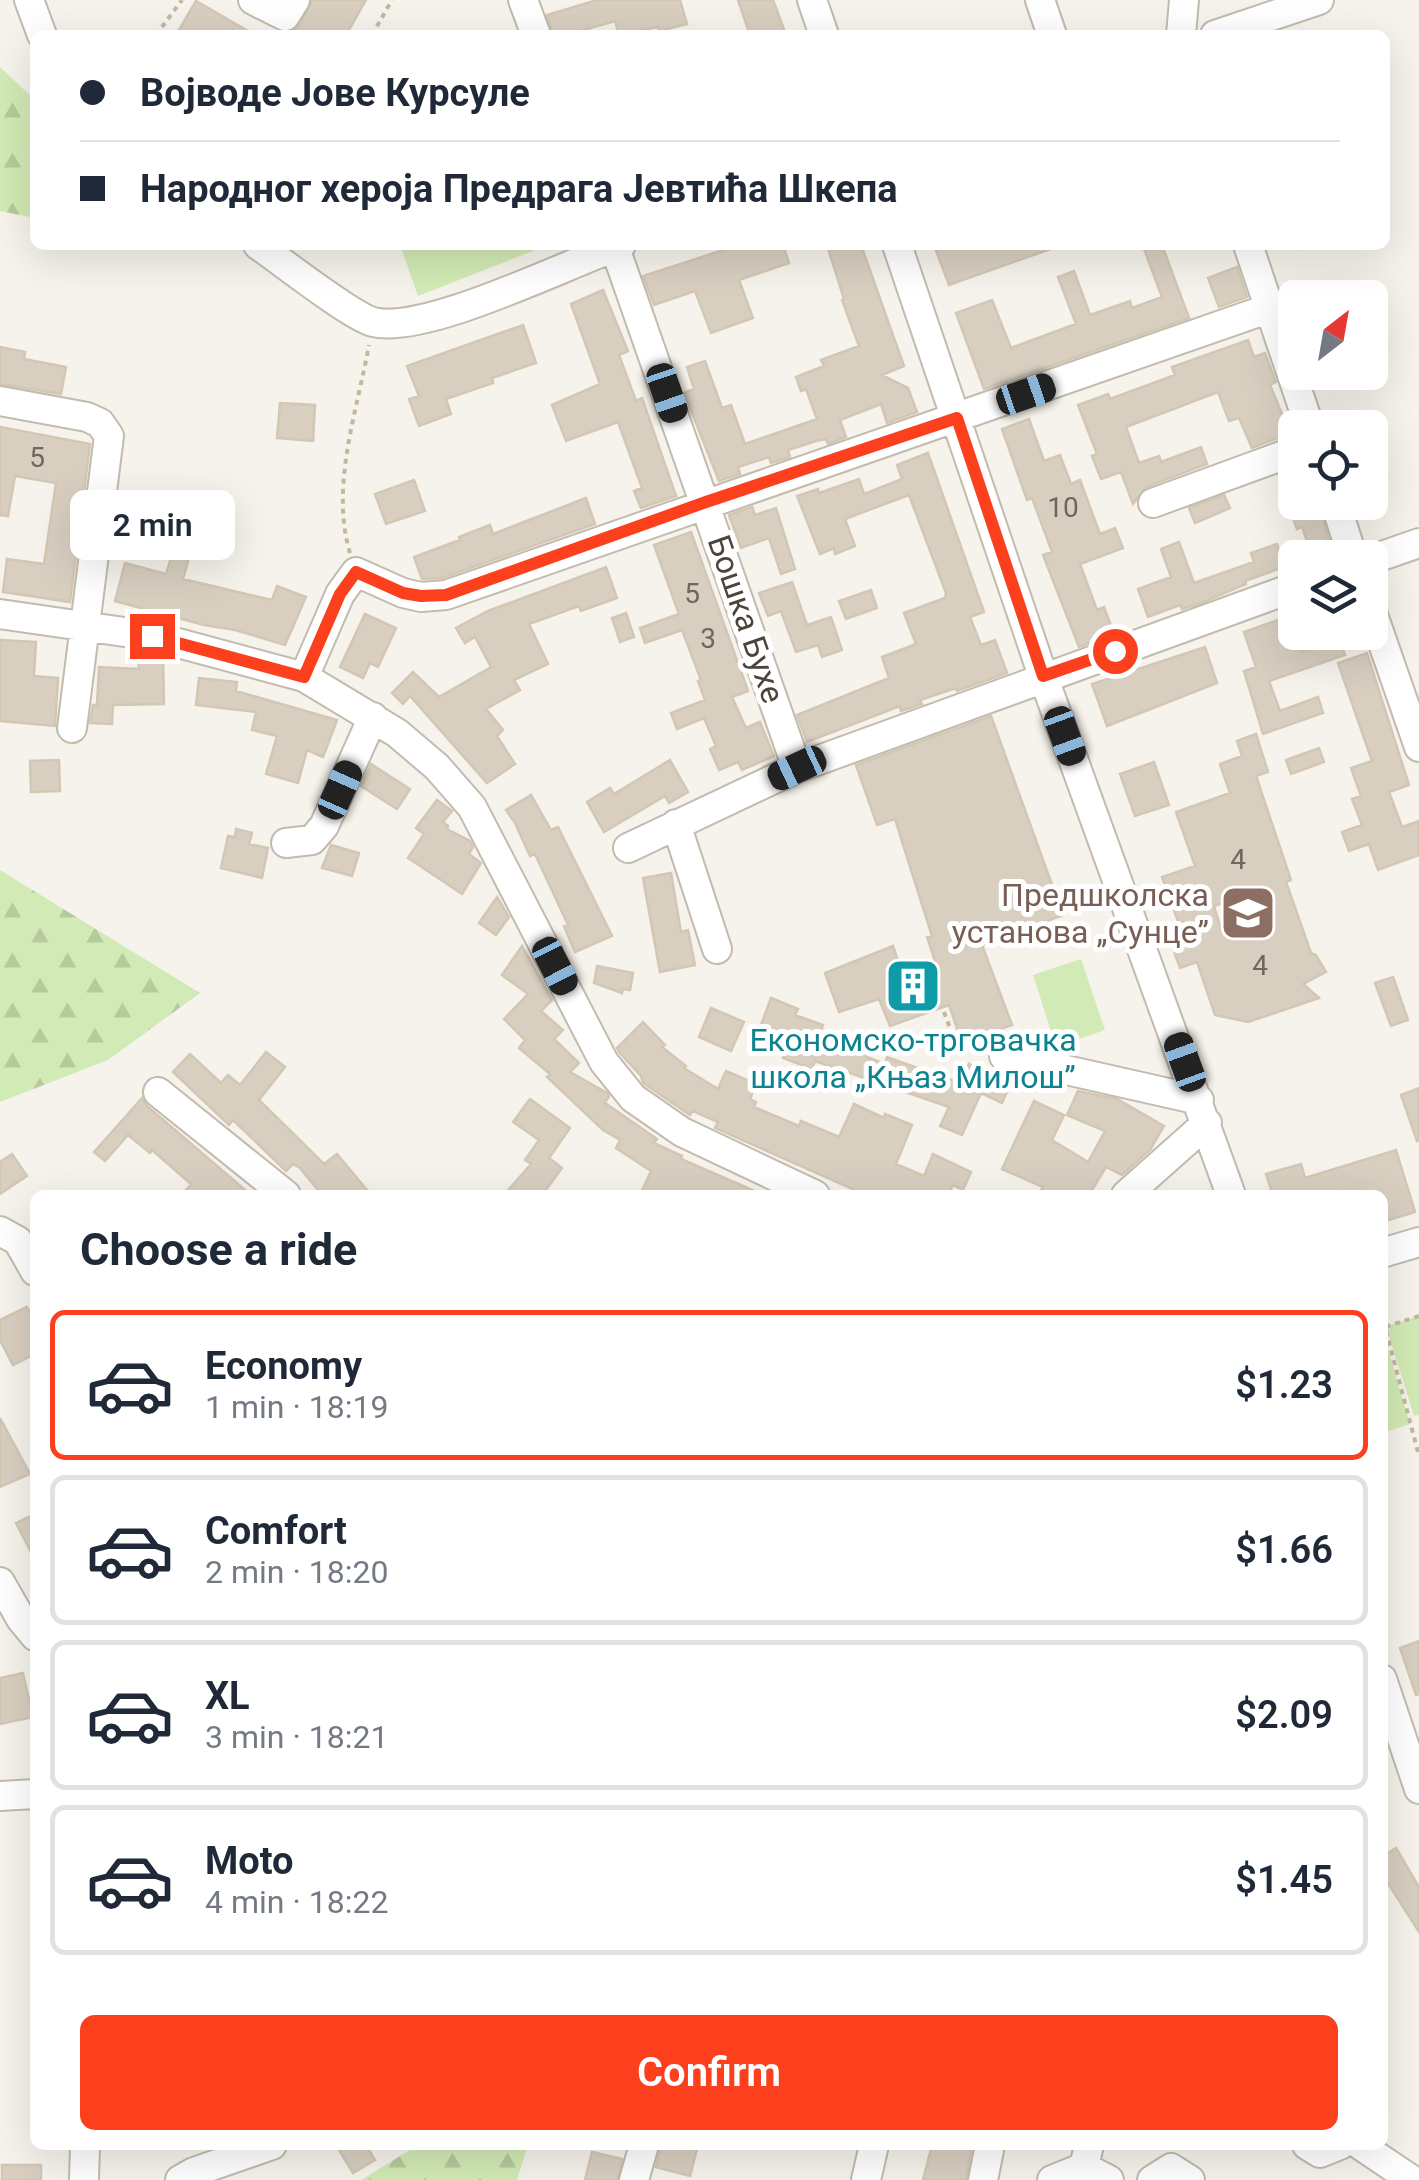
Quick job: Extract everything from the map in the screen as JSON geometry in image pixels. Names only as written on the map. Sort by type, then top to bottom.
[{"type":"street","points":[[30,0],[40,30]]},
{"type":"street","points":[[253,0],[286,16],[295,0]]},
{"type":"street","points":[[812,0],[822,30]]},
{"type":"street","points":[[1040,0],[1050,30]]},
{"type":"street","points":[[1181,30],[1184,0]]},
{"type":"street","points":[[1230,30],[1319,0]]},
{"type":"street","points":[[525,1],[534,30]]},
{"type":"street","points":[[265,250],[373,322],[412,321],[445,313],[607,250]]},
{"type":"street","name":"Бошка Бухе","points":[[618,250],[797,768]]},
{"type":"street","points":[[899,250],[1043,676],[1230,1190]]},
{"type":"street","points":[[1250,250],[1304,410]]},
{"type":"street","points":[[304,677],[340,594],[356,572],[403,593],[446,595],[1270,308]]},
{"type":"street","points":[[0,401],[88,417],[100,423],[109,436],[72,728]]},
{"type":"street","points":[[1152,504],[1278,457]]},
{"type":"street","points":[[1388,554],[1419,543]]},
{"type":"street","points":[[628,848],[797,768],[1278,593]]},
{"type":"street","points":[[0,614],[152,636],[304,677],[372,717],[437,767],[472,807],[604,1062],[633,1098],[682,1132],[804,1190]]},
{"type":"street","points":[[1385,650],[1419,747]]},
{"type":"street","points":[[286,843],[312,840],[324,826],[372,717]]},
{"type":"street","points":[[676,824],[717,949]]},
{"type":"street","points":[[1004,1056],[1203,1112]]},
{"type":"street","points":[[158,1092],[280,1190]]},
{"type":"street","points":[[1131,1190],[1203,1112]]},
{"type":"street","points":[[0,1231],[18,1241],[30,1263]]},
{"type":"street","points":[[1388,1251],[1419,1242]]},
{"type":"street","points":[[0,1582],[30,1630]]},
{"type":"street","points":[[1388,1694],[1405,1734],[1419,1789]]},
{"type":"street","points":[[0,1796],[30,1794]]},
{"type":"street","points":[[84,2180],[85,2150]]},
{"type":"street","points":[[180,2180],[259,2150]]},
{"type":"street","points":[[636,2180],[643,2150]]},
{"type":"street","points":[[866,2180],[873,2150]]},
{"type":"street","points":[[983,2180],[989,2150]]},
{"type":"street","points":[[1367,2150],[1412,2180]]},
{"type":"street","points":[[1052,2180],[1090,2158]]},
{"type":"path","points":[[160,30],[182,0]]},
{"type":"path","points":[[375,30],[392,0]]},
{"type":"path","points":[[356,572],[343,529],[346,464],[373,322]]},
{"type":"path","points":[[944,1012],[956,1044],[1004,1056]]},
{"type":"path","points":[[1388,1326],[1419,1316]]},
{"type":"path","points":[[1388,1338],[1419,1456]]},
{"type":"green space","points":[[0,67],[30,95],[30,217],[0,211]]},
{"type":"green space","points":[[402,250],[535,250],[418,296]]},
{"type":"green space","points":[[0,870],[200,993],[108,1060],[0,1102]]},
{"type":"green space","points":[[1081,959],[1105,1030],[1056,1047],[1033,975]]},
{"type":"green space","points":[[1419,1316],[1419,1415],[1414,1416],[1388,1325]]},
{"type":"green space","points":[[1388,1349],[1410,1424],[1388,1431]]},
{"type":"green space","points":[[410,2150],[526,2150],[517,2180],[361,2180]]},
{"type":"building","points":[[312,0],[366,0],[349,30],[294,30]]},
{"type":"building","points":[[597,0],[680,0],[687,24],[663,30],[618,30],[615,21],[584,30],[552,30],[547,15]]},
{"type":"building","points":[[738,0],[773,0],[784,30],[748,30]]},
{"type":"building","points":[[196,1],[246,30],[179,30]]},
{"type":"building","points":[[724,250],[785,250],[789,263],[739,280],[753,318],[711,333],[695,291],[654,305],[643,276]]},
{"type":"building","points":[[829,250],[863,250],[904,366],[882,375],[908,388],[917,412],[887,423],[881,404],[840,420],[846,437],[788,450],[790,457],[771,463],[769,457],[738,467],[740,474],[719,481],[684,393],[694,389],[687,367],[705,361],[722,408],[731,405],[745,444],[817,419],[806,389],[801,391],[796,377],[824,366],[821,360],[859,346]]},
{"type":"building","points":[[936,250],[1048,250],[949,285]]},
{"type":"building","points":[[1144,250],[1164,250],[1189,318],[984,389],[956,313],[992,300],[1011,348],[1076,324],[1058,277],[1074,271],[1090,315],[1130,301],[1132,308],[1162,297]]},
{"type":"building","points":[[1237,267],[1247,297],[1219,307],[1208,278]]},
{"type":"building","points":[[603,290],[628,351],[619,355],[636,401],[642,398],[676,496],[641,508],[634,491],[642,488],[618,422],[566,441],[552,405],[600,384],[571,304]]},
{"type":"building","points":[[523,325],[536,363],[446,399],[451,414],[419,426],[409,399],[419,396],[407,366]]},
{"type":"building","points":[[1248,340],[1254,357],[1265,353],[1276,382],[1270,385],[1280,410],[1278,438],[1252,448],[1239,418],[1229,421],[1218,392],[1126,427],[1139,463],[1159,456],[1161,462],[1201,447],[1207,464],[1146,487],[1133,504],[1121,472],[1101,479],[1092,456],[1097,454],[1078,405],[1108,394],[1110,399],[1175,375],[1172,367]]},
{"type":"building","points":[[0,347],[25,352],[24,359],[66,367],[61,394],[0,384]]},
{"type":"building","points":[[280,403],[315,405],[313,441],[277,438]]},
{"type":"building","points":[[1029,419],[1044,461],[1060,455],[1071,484],[1080,480],[1100,534],[1115,528],[1123,548],[1080,564],[1097,610],[1104,607],[1114,634],[1079,647],[1043,555],[1052,552],[1032,498],[1027,500],[1002,429]]},
{"type":"building","points":[[0,427],[90,444],[70,602],[3,592],[7,559],[44,564],[56,483],[15,476],[8,516],[0,515]]},
{"type":"building","points":[[928,453],[984,612],[970,617],[981,645],[995,640],[1007,673],[920,700],[922,704],[901,711],[900,706],[807,742],[797,715],[889,678],[882,657],[916,644],[904,613],[945,598],[946,593],[909,495],[845,519],[855,546],[835,554],[834,548],[820,554],[797,496],[859,479],[864,494],[902,479],[897,465]]},
{"type":"building","points":[[414,480],[425,511],[386,524],[375,494]]},
{"type":"building","points":[[1224,495],[1230,508],[1195,523],[1189,508]]},
{"type":"building","points":[[150,497],[177,504],[172,522],[145,514]]},
{"type":"building","points":[[586,498],[595,524],[442,578],[422,579],[414,557],[490,525],[493,534]]},
{"type":"building","points":[[752,507],[755,515],[776,508],[795,569],[781,574],[769,538],[741,548],[729,515]]},
{"type":"building","points":[[1294,520],[1323,520],[1329,540],[1307,540],[1302,527],[1297,529]]},
{"type":"building","points":[[179,531],[195,536],[183,579],[272,600],[277,586],[306,597],[285,645],[115,601],[125,563],[166,574]]},
{"type":"building","points":[[691,532],[748,691],[732,697],[746,728],[760,722],[774,756],[742,770],[738,762],[719,770],[710,749],[716,746],[704,718],[677,729],[671,713],[705,700],[682,630],[645,643],[640,628],[679,614],[654,545]]},
{"type":"building","points":[[1179,542],[1194,583],[1254,562],[1251,553],[1277,544],[1278,569],[1201,603],[1182,609],[1180,605],[1148,617],[1138,589],[1171,577],[1161,549]]},
{"type":"building","points":[[606,567],[617,598],[581,611],[579,606],[529,624],[548,664],[514,680],[520,690],[486,709],[503,730],[497,736],[515,764],[487,783],[410,696],[403,704],[392,693],[413,672],[439,697],[491,667],[475,637],[465,643],[456,628],[488,611]]},
{"type":"building","points":[[792,582],[807,625],[831,617],[842,650],[822,657],[818,645],[796,652],[781,611],[768,616],[759,593]]},
{"type":"building","points":[[871,590],[877,608],[846,619],[839,601]]},
{"type":"building","points":[[626,613],[634,637],[620,642],[612,618]]},
{"type":"building","points":[[365,614],[396,628],[378,667],[370,663],[363,678],[340,667]]},
{"type":"building","points":[[1278,620],[1278,650],[1343,650],[1345,655],[1269,681],[1280,711],[1318,697],[1323,713],[1263,734],[1244,671],[1256,667],[1244,632]]},
{"type":"building","points":[[0,640],[36,642],[34,676],[58,678],[55,726],[0,721]]},
{"type":"building","points":[[1205,647],[1217,683],[1107,726],[1092,684]]},
{"type":"building","points":[[1367,653],[1409,785],[1389,792],[1402,827],[1419,821],[1419,855],[1378,870],[1369,844],[1349,851],[1342,832],[1362,825],[1352,799],[1361,796],[1351,768],[1372,761],[1338,663]]},
{"type":"building","points":[[163,657],[164,704],[113,705],[112,724],[90,723],[93,705],[97,705],[99,667],[139,669],[138,658]]},
{"type":"building","points":[[199,678],[237,682],[236,691],[337,720],[323,757],[307,750],[298,783],[266,774],[277,736],[252,730],[256,712],[196,705]]},
{"type":"building","points":[[991,716],[1063,915],[982,945],[1012,1025],[962,1043],[949,1005],[890,1026],[879,999],[839,1012],[825,973],[893,946],[902,973],[935,961],[927,937],[932,936],[895,819],[877,825],[856,765]]},
{"type":"building","points":[[1256,734],[1268,772],[1256,776],[1291,880],[1286,882],[1311,953],[1326,972],[1303,984],[1319,998],[1248,1022],[1215,1015],[1197,962],[1180,968],[1171,943],[1184,938],[1162,877],[1195,866],[1176,812],[1230,793],[1220,764],[1242,756],[1237,741]],"holes":[[[1257,891],[1267,920],[1223,935],[1214,906]]]},
{"type":"building","points":[[1319,748],[1324,762],[1291,774],[1286,760]]},
{"type":"building","points":[[59,760],[60,791],[31,792],[30,761]]},
{"type":"building","points":[[670,760],[688,792],[669,803],[665,796],[604,832],[587,802],[610,788],[614,794]]},
{"type":"building","points":[[1154,762],[1169,805],[1135,816],[1120,774]]},
{"type":"building","points":[[371,764],[410,789],[397,809],[361,786]]},
{"type":"building","points":[[531,795],[551,830],[558,827],[612,936],[575,952],[564,926],[568,925],[535,854],[530,856],[506,810]]},
{"type":"building","points":[[437,800],[452,811],[443,822],[447,829],[470,841],[473,847],[469,854],[481,863],[462,894],[408,858],[424,834],[416,828]]},
{"type":"building","points":[[236,829],[252,833],[249,844],[268,848],[262,878],[221,868],[228,836],[235,837]]},
{"type":"building","points":[[331,845],[359,853],[352,876],[322,868]]},
{"type":"building","points":[[671,873],[681,932],[688,930],[695,965],[660,972],[643,878]]},
{"type":"building","points":[[497,897],[509,917],[496,935],[479,923]]},
{"type":"building","points":[[522,946],[552,1000],[541,1011],[563,1030],[554,1039],[579,1063],[570,1072],[607,1093],[605,1103],[657,1139],[654,1143],[752,1190],[642,1190],[651,1171],[616,1148],[620,1140],[603,1130],[547,1077],[550,1074],[519,1048],[525,1040],[504,1019],[528,994],[502,975]]},
{"type":"building","points":[[597,966],[633,973],[630,990],[623,989],[622,993],[594,983]]},
{"type":"building","points":[[1393,977],[1408,1020],[1391,1026],[1375,983]]},
{"type":"building","points":[[771,998],[798,1009],[795,1015],[823,1025],[818,1038],[885,1064],[887,1057],[960,1083],[969,1064],[1011,1083],[1002,1103],[981,1093],[962,1135],[940,1126],[949,1107],[815,1061],[812,1069],[783,1058],[791,1037],[761,1025]]},
{"type":"building","points":[[711,1008],[744,1022],[731,1051],[699,1037]]},
{"type":"building","points":[[643,1022],[684,1068],[718,1089],[726,1071],[756,1084],[750,1099],[756,1102],[754,1107],[839,1137],[854,1104],[912,1125],[896,1164],[924,1176],[933,1154],[971,1172],[963,1190],[953,1185],[950,1190],[855,1190],[715,1128],[718,1122],[693,1111],[690,1115],[643,1083],[617,1048]]},
{"type":"building","points":[[266,1052],[285,1067],[259,1100],[324,1164],[337,1154],[367,1190],[318,1190],[300,1168],[293,1164],[286,1171],[233,1120],[229,1125],[173,1072],[190,1054],[221,1083],[228,1075],[240,1085]]},
{"type":"building","points":[[1419,1088],[1419,1140],[1417,1141],[1401,1095]]},
{"type":"building","points":[[1078,1091],[1117,1099],[1164,1126],[1150,1150],[1122,1175],[1106,1167],[1092,1190],[1041,1190],[1043,1187],[1002,1169],[1034,1101],[1064,1115],[1052,1140],[1088,1162],[1105,1131],[1067,1115]]},
{"type":"building","points":[[142,1098],[245,1190],[186,1190],[191,1184],[128,1135],[105,1161],[94,1152]]},
{"type":"building","points":[[530,1099],[570,1128],[549,1158],[562,1168],[546,1190],[508,1190],[531,1164],[525,1160],[539,1140],[513,1122]]},
{"type":"building","points":[[1396,1150],[1415,1212],[1388,1220],[1388,1190],[1271,1190],[1266,1174],[1301,1164],[1305,1178]]},
{"type":"building","points":[[12,1154],[27,1176],[0,1194],[0,1162]]},
{"type":"building","points":[[27,1307],[30,1356],[13,1365],[0,1340],[0,1320]]},
{"type":"building","points":[[0,1418],[30,1474],[0,1487]]},
{"type":"building","points":[[30,1516],[30,1550],[16,1523]]},
{"type":"building","points":[[1419,1641],[1419,1694],[1416,1695],[1400,1648]]},
{"type":"building","points":[[23,1673],[30,1718],[0,1724],[0,1678]]},
{"type":"building","points":[[1396,1848],[1419,1887],[1419,1932],[1388,1883],[1388,1853]]},
{"type":"building","points":[[339,2150],[369,2150],[375,2160],[353,2173]]},
{"type":"building","points":[[660,2150],[697,2150],[690,2176],[656,2167]]},
{"type":"building","points":[[931,2150],[971,2150],[966,2180],[923,2180]]},
{"type":"building","points":[[592,2152],[622,2159],[617,2180],[585,2180]]},
{"type":"building","points":[[2,2165],[41,2165],[41,2180],[2,2180]]},
{"type":"place","name":"Предшколска установа „Сунце”","points":[[1248,913]]},
{"type":"place","name":"Економско-трговачка школа „Књаз Милош”","points":[[913,986]]},
{"type":"route","points":[[152,636],[304,677],[340,594],[356,572],[403,593],[446,595],[957,418],[1043,676],[1115,651]]}]
